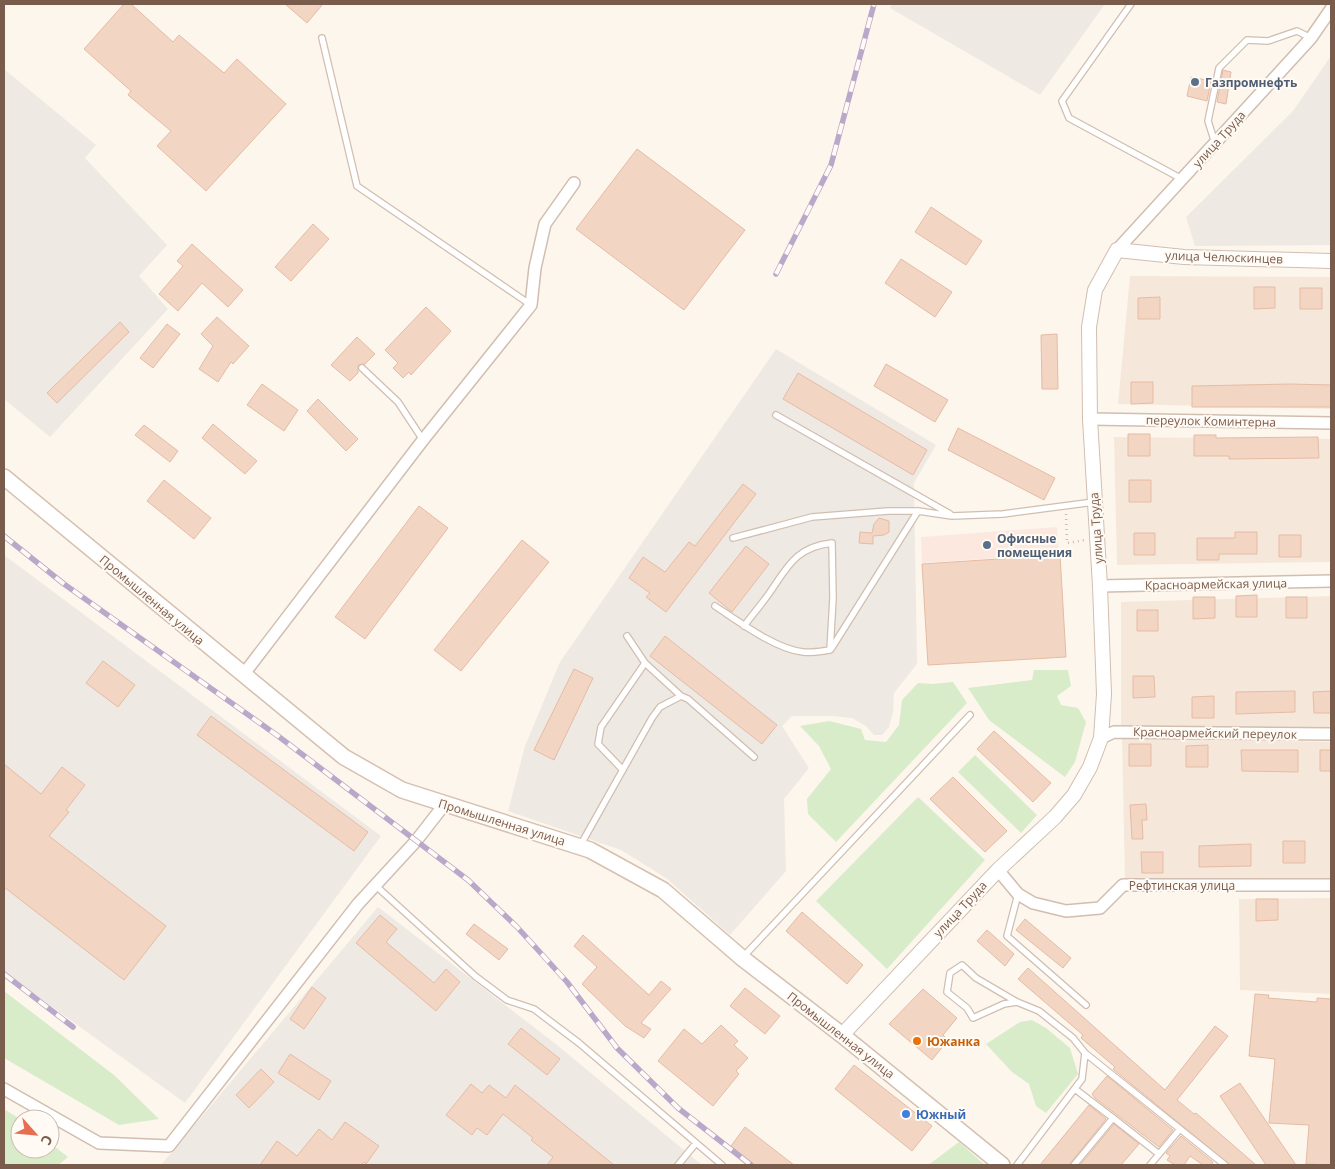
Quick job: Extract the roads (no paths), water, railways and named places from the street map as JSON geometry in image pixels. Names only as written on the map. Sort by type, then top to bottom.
[{"type":"main road","name":"Промышленная улица","points":[[4,477],[344,757],[402,790],[444,805],[590,850],[663,890],[742,958],[842,1035],[1002,1165]]},
{"type":"street","name":"улица Труда","points":[[842,1035],[998,870],[1055,817],[1074,795],[1090,767],[1101,738],[1104,694],[1090,419],[1089,327],[1095,290],[1117,250],[1311,38],[1331,9]]},
{"type":"street","points":[[243,675],[423,440],[531,305],[534,268],[545,224],[574,183]]},
{"type":"street","name":"улица Челюскинцев","points":[[1117,250],[1184,257],[1331,260]]},
{"type":"street","name":"переулок Коминтерна","points":[[1090,419],[1331,423]]},
{"type":"street","name":"Красноармейская улица","points":[[1100,586],[1331,582]]},
{"type":"street","name":"Красноармейский переулок","points":[[1101,738],[1114,732],[1331,734]]},
{"type":"street","points":[[4,1089],[99,1143],[170,1146],[358,904],[416,841],[444,805]]},
{"type":"street","name":"Рефтинская улица","points":[[998,870],[1018,894],[1033,903],[1066,911],[1100,908],[1123,885],[1331,885]]},
{"type":"lane","points":[[1131,4],[1062,101],[1069,118],[1182,179]]},
{"type":"lane","points":[[1214,143],[1208,121],[1219,68],[1247,40],[1268,41],[1297,31],[1311,38]]},
{"type":"lane","points":[[322,38],[357,186],[531,305]]},
{"type":"lane","points":[[362,368],[398,402],[423,440]]},
{"type":"lane","points":[[776,415],[952,516]]},
{"type":"lane","points":[[733,538],[812,518],[888,510],[918,511],[952,516],[1003,514],[1094,502]]},
{"type":"lane","points":[[830,650],[918,511]]},
{"type":"lane","points":[[744,626],[769,594],[786,567],[815,545],[832,543],[833,598],[830,650]]},
{"type":"lane","points":[[714,606],[744,626],[781,644],[803,652],[830,650]]},
{"type":"lane","points":[[627,636],[645,663],[754,757]]},
{"type":"lane","points":[[622,769],[598,744],[602,727],[645,663]]},
{"type":"lane","points":[[580,846],[622,769],[660,707],[681,696]]},
{"type":"lane","points":[[742,958],[970,715]]},
{"type":"lane","points":[[375,885],[475,976],[507,1000],[534,1009],[579,1043],[722,1165]]},
{"type":"lane","points":[[1018,894],[1008,936],[1086,1005]]},
{"type":"lane","points":[[1016,1002],[1004,1004],[973,1018],[967,1008],[947,992],[950,972],[962,965],[976,978],[1016,1002],[1038,1011],[1073,1038],[1085,1052],[1224,1165]]},
{"type":"lane","points":[[1017,1165],[1082,1079],[1085,1052]]},
{"type":"lane","points":[[1075,1089],[1159,1154]]},
{"type":"lane","points":[[1074,1165],[1113,1118]]},
{"type":"lane","points":[[1150,1165],[1180,1129]]},
{"type":"lane","points":[[678,1165],[696,1143]]},
{"type":"railway","points":[[776,274],[831,165],[874,4]]},
{"type":"railway","points":[[4,536],[64,584],[278,736],[468,880],[517,927],[567,982],[617,1048],[678,1108],[751,1165]]},
{"type":"railway","points":[[4,974],[73,1027]]},
{"type":"place","name":"Газпромнефть","points":[[1195,82]]},
{"type":"place","name":"Офисные помещения","points":[[987,545]]},
{"type":"place","name":"Южанка","points":[[917,1041]]},
{"type":"place","name":"Южный","points":[[906,1114]]}]
